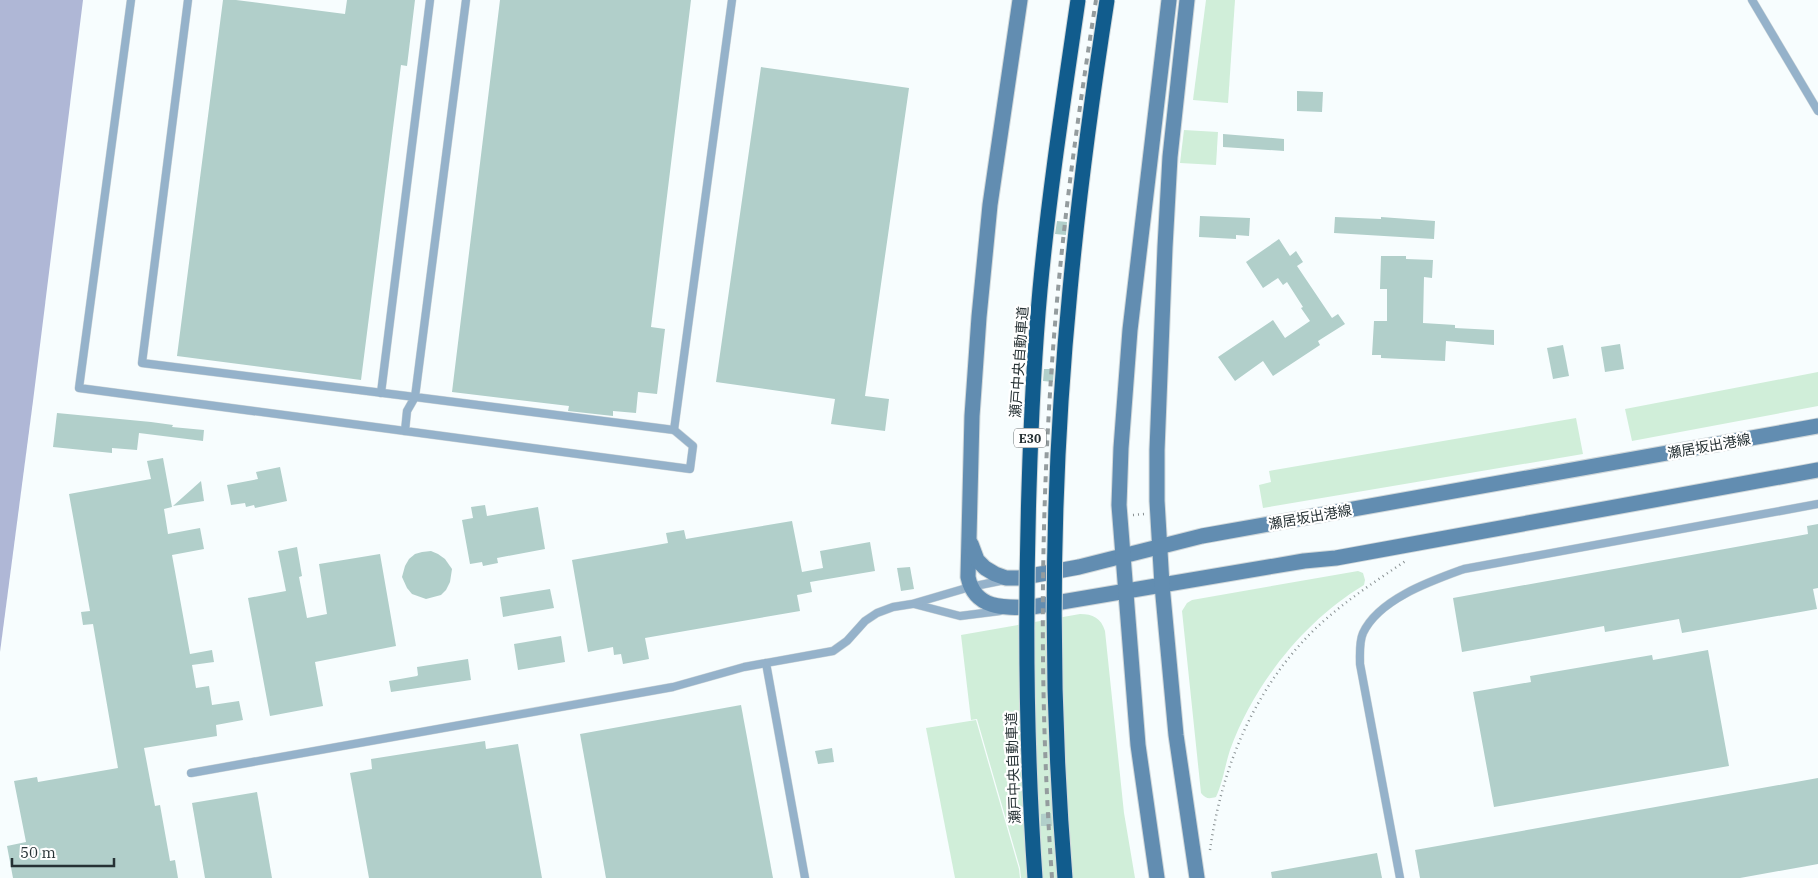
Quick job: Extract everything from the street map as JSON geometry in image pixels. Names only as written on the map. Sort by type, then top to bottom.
[{"type":"highway","name":"瀬戸中央自動車道","points":[[1035,878],[1029,798],[1026,672],[1026,558],[1031,420],[1040,290],[1057,148],[1078,0]]},
{"type":"highway","name":"E30","points":[[1065,878],[1058,791],[1055,659],[1055,557],[1060,422],[1070,290],[1081,191],[1107,0]]},
{"type":"street","points":[[1020,0],[991,196],[979,317],[972,416],[968,577],[970,587],[985,602],[1009,608],[1032,607],[1304,561],[1336,558],[1818,470]]},
{"type":"street","points":[[1157,878],[1138,745],[1119,504],[1120,448],[1125,384],[1139,247],[1169,0]]},
{"type":"street","points":[[1187,0],[1171,148],[1156,450],[1159,546],[1176,735],[1197,878]]},
{"type":"street","name":"瀬居坂出港線","points":[[969,536],[972,550],[977,560],[985,568],[1006,578],[1020,578],[1079,567],[1199,536],[1818,426]]},
{"type":"lane","points":[[131,0],[79,388],[690,469],[693,446],[674,430],[142,363],[188,0]]},
{"type":"lane","points":[[381,393],[430,0]]},
{"type":"lane","points":[[405,431],[407,411],[415,397],[466,0]]},
{"type":"lane","points":[[674,430],[732,0]]},
{"type":"lane","points":[[1752,0],[1817,106]]},
{"type":"lane","points":[[1400,878],[1360,664],[1360,646],[1363,634],[1383,608],[1394,600],[1464,569],[1818,504]]},
{"type":"lane","points":[[190,774],[673,687],[744,667],[833,651],[847,641],[865,621],[877,613],[970,587],[1020,578]]},
{"type":"lane","points":[[912,604],[960,616],[1032,607]]},
{"type":"lane","points":[[766,663],[805,878]]},
{"type":"path","points":[[1132,515],[1150,514]]},
{"type":"path","points":[[1210,850],[1215,814],[1237,744],[1251,715],[1268,688],[1308,636],[1365,588],[1412,556]]},
{"type":"green space","points":[[1206,0],[1235,0],[1228,103],[1193,100]]},
{"type":"green space","points":[[1184,130],[1218,132],[1216,165],[1180,163]]},
{"type":"green space","points":[[1818,372],[1818,406],[1632,441],[1625,409]]},
{"type":"green space","points":[[1576,418],[1583,454],[1263,508],[1259,485],[1271,482],[1269,471]]},
{"type":"green space","points":[[1358,571],[1363,573],[1364,585],[1321,617],[1284,656],[1267,678],[1240,725],[1230,750],[1216,797],[1209,798],[1204,796],[1201,793],[1182,611],[1187,603],[1192,600]]},
{"type":"green space","points":[[1080,614],[1089,615],[1099,620],[1105,631],[1124,813],[1135,878],[1021,878],[1020,868],[977,719],[971,720],[961,635]]},
{"type":"green space","points":[[976,720],[1020,878],[955,878],[926,728]]},
{"type":"water","points":[[0,0],[83,0],[0,652]]},
{"type":"building","points":[[223,0],[345,14],[347,0],[415,0],[407,66],[401,65],[361,380],[177,356]]},
{"type":"building","points":[[500,0],[691,0],[651,327],[665,329],[657,394],[638,392],[636,413],[613,411],[613,416],[568,411],[569,406],[452,392]]},
{"type":"building","points":[[761,67],[909,88],[865,396],[889,399],[885,431],[831,424],[835,399],[716,382]]},
{"type":"building","points":[[1297,91],[1323,92],[1322,112],[1297,111]]},
{"type":"building","points":[[1223,134],[1284,139],[1284,151],[1223,147]]},
{"type":"building","points":[[1200,216],[1250,218],[1249,236],[1236,235],[1236,239],[1199,237]]},
{"type":"building","points":[[1335,217],[1381,219],[1381,217],[1435,221],[1434,239],[1334,233]]},
{"type":"building","points":[[1057,221],[1067,222],[1066,235],[1055,234]]},
{"type":"building","points":[[1279,239],[1290,256],[1296,251],[1303,262],[1297,266],[1332,318],[1338,314],[1345,324],[1318,341],[1320,345],[1273,376],[1263,361],[1235,381],[1218,357],[1273,320],[1285,338],[1310,321],[1287,282],[1283,285],[1278,278],[1263,288],[1246,262]]},
{"type":"building","points":[[1381,256],[1406,256],[1406,259],[1433,260],[1432,278],[1424,277],[1423,323],[1455,325],[1455,328],[1494,330],[1494,345],[1446,341],[1445,361],[1381,358],[1381,355],[1372,355],[1374,321],[1387,321],[1387,289],[1380,289]]},
{"type":"building","points":[[1620,344],[1624,369],[1605,372],[1601,347]]},
{"type":"building","points":[[1563,345],[1569,376],[1553,379],[1547,348]]},
{"type":"building","points":[[1044,369],[1054,369],[1053,382],[1043,381]]},
{"type":"building","points":[[57,413],[151,422],[173,425],[172,427],[204,430],[203,441],[139,433],[137,450],[112,448],[112,453],[53,447]]},
{"type":"building","points":[[163,458],[172,507],[164,509],[168,534],[200,528],[204,549],[172,555],[190,654],[212,650],[214,662],[192,665],[196,688],[209,686],[212,705],[239,701],[243,720],[216,725],[217,736],[144,748],[155,806],[160,805],[170,861],[175,860],[178,878],[13,878],[7,846],[26,842],[14,781],[37,777],[38,782],[118,768],[93,624],[83,625],[81,612],[90,611],[69,494],[151,479],[147,461]]},
{"type":"building","points":[[280,467],[287,501],[255,508],[254,505],[246,507],[245,503],[231,505],[227,485],[258,479],[256,472]]},
{"type":"building","points":[[201,481],[204,501],[173,506]]},
{"type":"building","points":[[485,505],[487,516],[538,507],[545,549],[497,558],[498,563],[483,566],[482,562],[470,564],[462,520],[473,518],[471,507]]},
{"type":"building","points":[[792,521],[802,572],[823,568],[820,551],[870,542],[875,571],[810,582],[812,592],[797,595],[800,611],[645,638],[649,659],[623,664],[621,654],[614,655],[613,647],[588,652],[572,560],[668,543],[666,533],[684,530],[686,539]]},
{"type":"building","points":[[1818,524],[1818,588],[1813,589],[1817,609],[1682,633],[1679,619],[1605,632],[1604,626],[1462,652],[1453,598],[1808,534],[1807,526]]},
{"type":"building","points":[[297,547],[302,576],[299,577],[307,618],[327,614],[319,564],[380,554],[396,646],[315,662],[323,706],[270,716],[248,598],[286,591],[278,551]]},
{"type":"building","points":[[431,551],[445,559],[452,569],[450,582],[446,590],[441,595],[426,599],[412,594],[402,577],[409,559],[415,554]]},
{"type":"building","points":[[910,567],[914,589],[901,591],[897,568]]},
{"type":"building","points":[[550,589],[554,608],[503,617],[500,597]]},
{"type":"building","points":[[561,636],[565,662],[518,670],[514,644]]},
{"type":"building","points":[[1708,650],[1729,766],[1494,807],[1473,692],[1531,682],[1530,676],[1652,655],[1653,660]]},
{"type":"building","points":[[468,659],[471,680],[391,692],[389,681],[417,676],[417,667]]},
{"type":"building","points":[[741,705],[773,878],[606,878],[580,734]]},
{"type":"building","points":[[485,741],[486,749],[518,744],[542,878],[369,878],[350,773],[372,769],[371,759]]},
{"type":"building","points":[[832,748],[834,762],[818,764],[815,751]]},
{"type":"building","points":[[1818,778],[1818,864],[1740,878],[1420,878],[1415,850]]},
{"type":"building","points":[[257,792],[272,878],[205,878],[192,803]]},
{"type":"building","points":[[1051,813],[1052,826],[1041,826],[1041,814]]},
{"type":"building","points":[[1377,853],[1382,878],[1272,878],[1271,872]]},
{"type":"railway","points":[[1052,878],[1044,731],[1044,510],[1058,290],[1080,108],[1096,0]]}]
